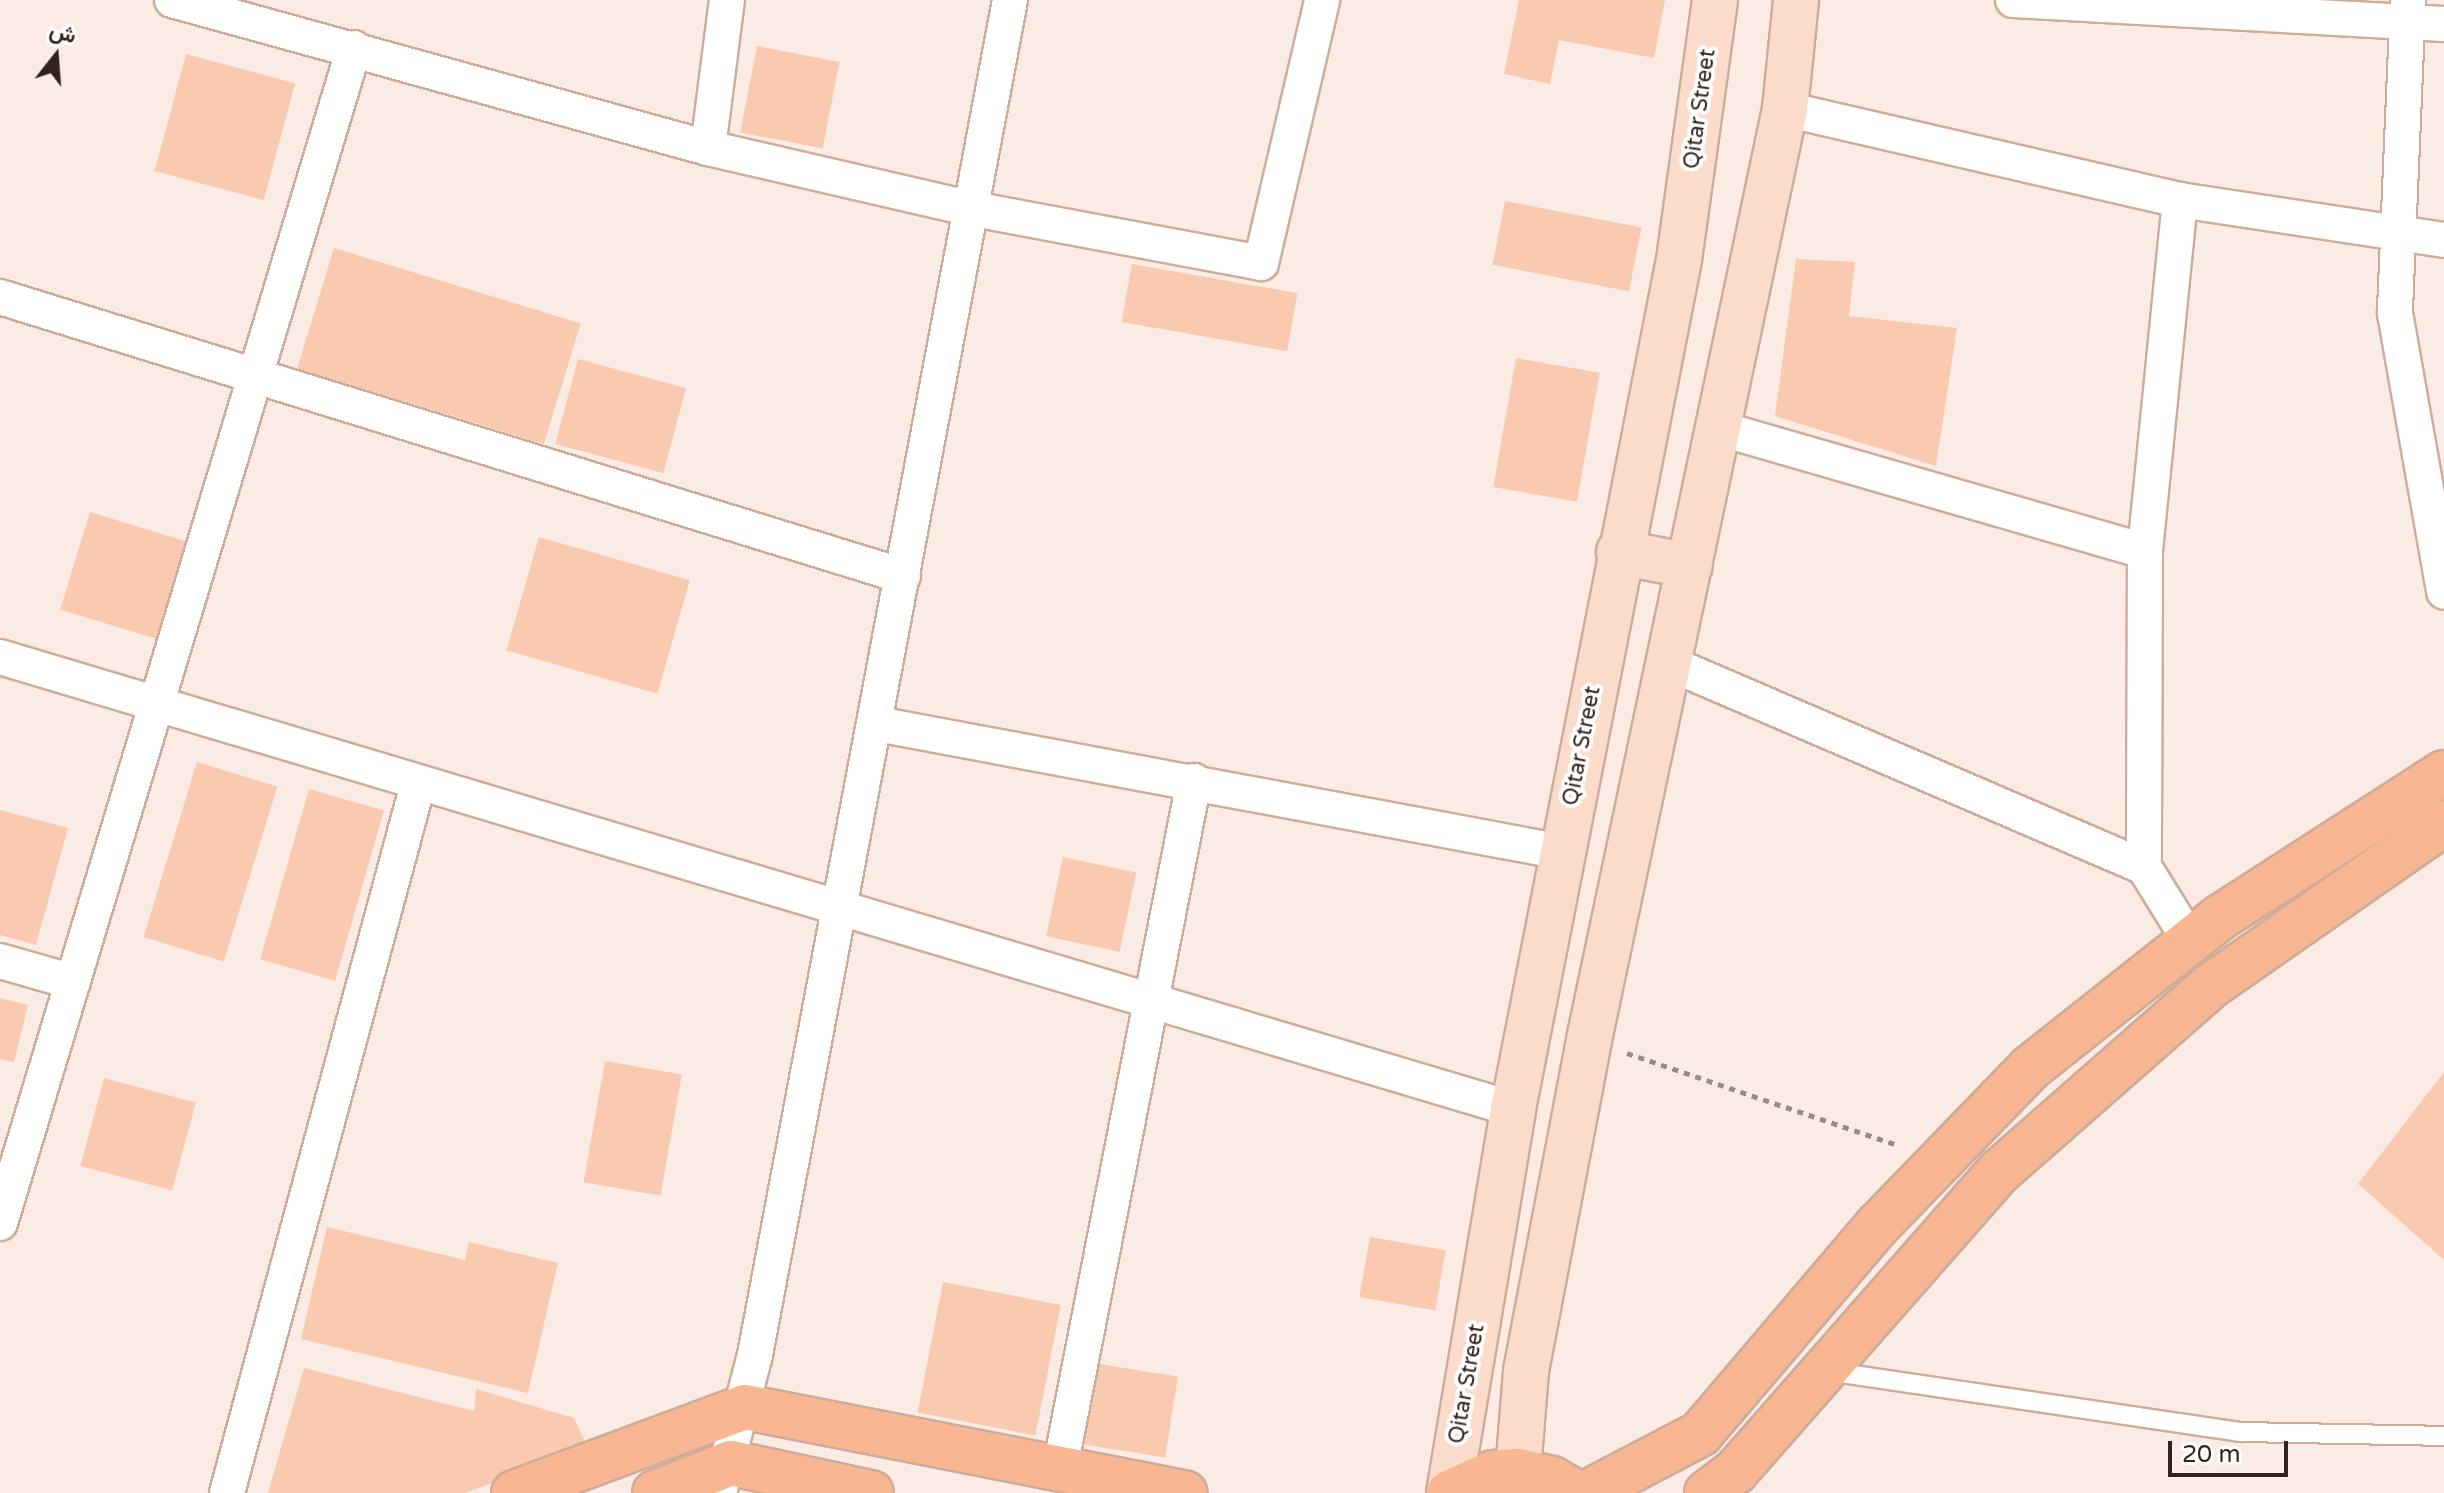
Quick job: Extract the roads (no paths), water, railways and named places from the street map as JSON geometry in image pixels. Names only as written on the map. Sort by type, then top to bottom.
[{"type":"main road","name":"Qitar Street","points":[[1449,1493],[1513,1109],[1619,552],[1679,260],[1715,0]]},
{"type":"main road","points":[[1518,1471],[1526,1371],[1589,1040],[1671,664],[1785,109],[1796,0]]},
{"type":"main road","points":[[1619,552],[1690,566]]},
{"type":"main road","points":[[1587,1493],[1700,1434],[1879,1224],[2030,1068],[2190,941],[2444,773]]},
{"type":"main road","points":[[1707,1493],[1736,1471],[2011,1161],[2212,985],[2444,823]]},
{"type":"main road","points":[[514,1493],[745,1407],[1185,1493]]},
{"type":"main road","points":[[1449,1493],[1493,1473],[1518,1471],[1552,1479],[1576,1493]]},
{"type":"main road","points":[[655,1493],[725,1478],[871,1493]]},
{"type":"street","points":[[172,0],[708,148],[968,208],[1261,263],[1322,0]]},
{"type":"street","points":[[708,148],[727,0]]},
{"type":"street","points":[[725,1478],[745,1407],[877,724],[968,208],[1010,0]]},
{"type":"street","points":[[2013,0],[2408,11],[2444,24]]},
{"type":"street","points":[[2408,11],[2395,313],[2444,592]]},
{"type":"street","points":[[2,1211],[354,48]]},
{"type":"street","points":[[1785,109],[2180,200],[2444,240]]},
{"type":"street","points":[[2180,200],[2145,551],[2144,867],[2190,941]]},
{"type":"street","points":[[0,297],[903,576]]},
{"type":"street","points":[[1718,428],[2145,551]]},
{"type":"street","points":[[0,657],[155,708],[1513,1109]]},
{"type":"street","points":[[1671,664],[2144,867]]},
{"type":"street","points":[[877,724],[1562,852]]},
{"type":"street","points":[[1060,1468],[1154,1003],[1194,781]]},
{"type":"street","points":[[227,1493],[418,784]]},
{"type":"street","points":[[0,961],[73,982]]},
{"type":"lane","points":[[1824,1371],[2241,1432],[2444,1436]]}]
